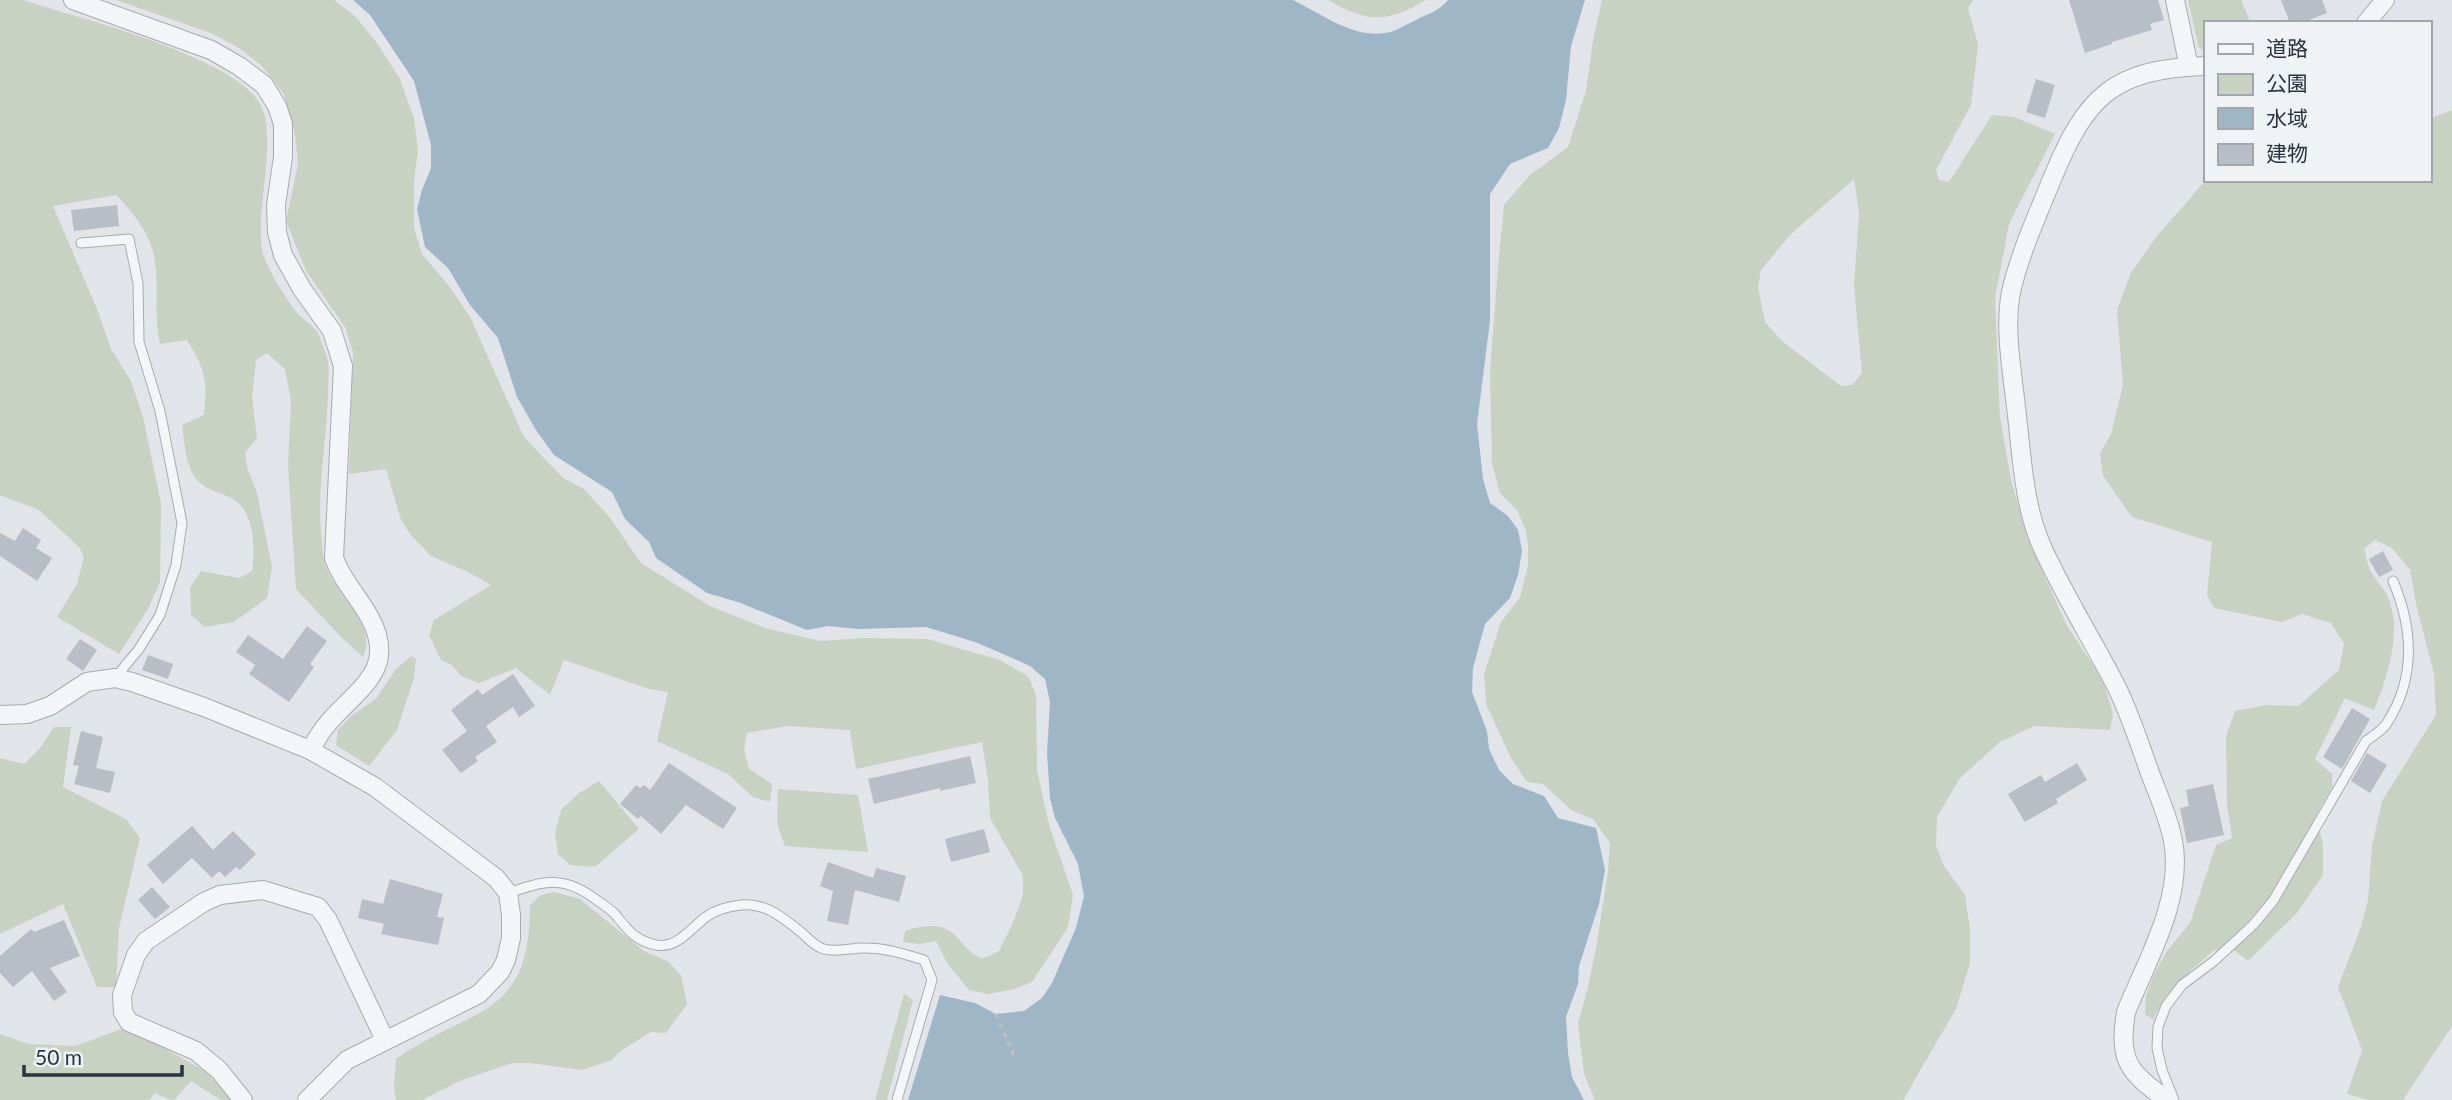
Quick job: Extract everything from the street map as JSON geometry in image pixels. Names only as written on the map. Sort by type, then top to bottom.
[{"type":"street","points":[[73,0],[211,50],[239,66],[264,85],[277,106],[283,124],[283,157],[276,205],[277,232],[283,255],[302,289],[332,331],[343,366],[334,558],[340,574],[370,617],[381,646],[377,668],[361,690],[325,727],[310,750]]},
{"type":"street","points":[[2167,1100],[2140,1080],[2130,1067],[2124,1052],[2123,1030],[2126,1012],[2173,894],[2176,867],[2173,839],[2115,684],[2044,551],[2033,525],[2026,493],[2008,323],[2011,294],[2021,260],[2062,156],[2091,104],[2113,86],[2132,78],[2155,71],[2197,66],[2175,0]]},
{"type":"street","points":[[2368,21],[2385,0]]},
{"type":"street","points":[[0,715],[27,714],[50,706],[87,682],[115,678],[204,707],[310,750],[376,787],[477,862],[496,878],[508,893],[511,939],[500,972],[478,994],[347,1060],[307,1100]]},
{"type":"street","points":[[243,1100],[219,1070],[196,1051],[129,1022],[123,1013],[122,995],[136,955],[146,941],[204,902],[220,895],[263,890],[318,906],[328,920],[385,1040]]},
{"type":"lane","points":[[81,243],[128,239],[138,283],[139,342],[160,411],[182,523],[176,565],[160,615],[139,649],[115,678]]},
{"type":"lane","points":[[2174,1100],[2157,1048],[2158,1027],[2166,1006],[2182,985],[2214,961],[2253,925],[2273,901],[2366,741],[2386,726],[2400,695],[2409,665],[2408,633],[2405,608],[2393,581]]},
{"type":"lane","points":[[508,893],[538,883],[560,881],[585,891],[614,912],[626,930],[639,939],[658,945],[672,943],[690,932],[706,917],[723,909],[756,905],[781,916],[824,949],[886,948],[924,960],[932,980],[897,1100]]},
{"type":"path","points":[[996,1014],[1016,1062]]},
{"type":"green space","points":[[0,0],[23,0],[186,54],[243,85],[259,102],[265,116],[267,133],[261,214],[262,249],[277,283],[298,314],[317,332],[327,357],[327,411],[320,498],[323,551],[330,575],[365,632],[363,657],[296,589],[288,464],[291,401],[285,369],[267,353],[256,360],[252,398],[257,438],[245,453],[247,467],[257,493],[272,567],[267,598],[234,622],[205,627],[191,615],[190,588],[201,571],[239,578],[252,571],[252,532],[241,506],[203,485],[191,470],[182,425],[204,415],[204,376],[187,340],[160,344],[156,266],[152,247],[139,223],[116,195],[53,206],[111,349],[131,381],[143,417],[161,503],[160,582],[148,609],[119,654],[57,617],[77,584],[84,557],[79,547],[39,510],[0,495]]},
{"type":"green space","points":[[116,0],[334,0],[355,16],[377,43],[400,79],[414,119],[418,150],[414,181],[414,228],[422,254],[470,317],[524,437],[563,478],[584,489],[610,518],[641,563],[710,606],[765,628],[820,641],[866,638],[927,639],[1000,660],[1028,676],[1036,695],[1037,770],[1049,825],[1073,895],[1068,927],[1032,982],[1015,989],[988,994],[969,990],[947,963],[936,941],[919,944],[903,942],[905,931],[925,926],[939,927],[952,932],[971,952],[982,959],[999,951],[1012,925],[1023,895],[1023,876],[990,818],[982,742],[856,769],[850,730],[788,726],[747,733],[744,750],[749,769],[772,784],[770,802],[753,797],[728,774],[657,741],[668,692],[649,689],[564,660],[550,695],[516,668],[479,683],[461,676],[452,665],[441,660],[429,635],[434,620],[491,585],[431,556],[411,535],[401,520],[386,469],[349,474],[353,352],[345,327],[306,271],[286,221],[298,164],[295,135],[284,94],[262,66],[239,48],[211,33]]},
{"type":"green space","points":[[1328,0],[1426,0],[1400,13],[1377,17],[1354,13]]},
{"type":"green space","points":[[1602,0],[1973,0],[1968,9],[1978,44],[1971,105],[1936,170],[1939,180],[1949,182],[1992,115],[2014,117],[2055,134],[2009,224],[1995,298],[2000,417],[2011,480],[2028,539],[2067,626],[2103,680],[2113,714],[2110,730],[2034,726],[2000,742],[1960,778],[1937,817],[1936,846],[1944,866],[1965,895],[1970,930],[1970,963],[1956,1009],[1903,1100],[1595,1100],[1584,1074],[1578,1023],[1596,948],[1610,843],[1593,819],[1571,810],[1543,784],[1527,782],[1511,758],[1486,704],[1484,674],[1501,622],[1520,597],[1528,566],[1525,528],[1517,510],[1500,493],[1492,464],[1490,371],[1504,205],[1530,175],[1568,147],[1586,91]],"holes":[[[1854,179],[1859,213],[1854,286],[1862,373],[1852,385],[1841,386],[1782,341],[1765,322],[1758,287],[1761,270],[1790,235]]]},
{"type":"green space","points":[[2188,0],[2241,0],[2250,21],[2204,21],[2204,50],[2199,48]]},
{"type":"green space","points":[[2452,110],[2452,1026],[2403,1100],[2368,1100],[2347,1094],[2362,1050],[2338,987],[2361,927],[2368,900],[2372,846],[2382,801],[2436,715],[2434,674],[2410,570],[2392,548],[2375,540],[2364,549],[2370,570],[2386,593],[2391,607],[2394,637],[2389,667],[2374,710],[2345,698],[2315,759],[2332,774],[2332,788],[2315,817],[2323,843],[2323,875],[2297,913],[2248,961],[2235,951],[2214,950],[2172,990],[2153,1020],[2145,1014],[2146,995],[2154,974],[2167,951],[2190,923],[2216,845],[2232,838],[2227,803],[2226,736],[2235,711],[2267,705],[2298,706],[2339,670],[2344,644],[2331,623],[2302,614],[2282,622],[2214,608],[2207,595],[2212,542],[2132,517],[2103,476],[2100,453],[2111,434],[2123,385],[2117,310],[2131,273],[2157,236],[2204,182],[2431,182],[2431,118]]},
{"type":"green space","points":[[411,656],[416,659],[414,678],[397,730],[369,766],[336,745],[338,730],[351,716],[376,699],[396,669]]},
{"type":"green space","points":[[54,727],[71,727],[63,787],[126,819],[140,838],[119,928],[116,987],[97,987],[63,904],[0,934],[0,758],[24,764],[41,747]]},
{"type":"green space","points":[[599,781],[639,829],[595,867],[570,865],[558,854],[555,833],[561,810],[579,793]]},
{"type":"green space","points":[[778,789],[858,795],[868,852],[785,846],[777,824]]},
{"type":"green space","points":[[554,892],[580,899],[644,951],[669,962],[681,976],[687,1004],[666,1033],[651,1032],[619,1052],[612,1060],[582,1070],[512,1063],[462,1080],[422,1100],[396,1100],[396,1059],[472,1017],[508,990],[520,970],[527,943],[530,905],[541,895]]},
{"type":"green space","points":[[904,994],[913,1000],[887,1100],[875,1100]]},
{"type":"green space","points":[[126,1027],[205,1071],[233,1100],[221,1100],[191,1081],[174,1100],[155,1093],[149,1100],[0,1100],[0,1034],[29,1044],[76,1046]]},
{"type":"water","points":[[353,0],[1293,0],[1356,31],[1383,33],[1396,30],[1433,12],[1448,0],[1585,0],[1571,46],[1566,100],[1559,128],[1548,148],[1510,164],[1490,194],[1490,321],[1477,424],[1483,479],[1490,503],[1508,516],[1518,530],[1522,551],[1510,598],[1485,624],[1473,668],[1472,692],[1487,731],[1489,749],[1499,770],[1513,784],[1544,796],[1558,818],[1596,828],[1605,870],[1599,904],[1579,966],[1578,984],[1566,1017],[1572,1077],[1584,1100],[908,1100],[940,995],[975,1003],[996,1014],[1024,1011],[1042,998],[1052,983],[1076,928],[1084,896],[1078,864],[1055,818],[1050,798],[1047,753],[1050,702],[1045,679],[1030,666],[1017,660],[975,642],[926,627],[858,629],[828,626],[807,630],[738,602],[707,593],[656,558],[649,542],[625,519],[612,492],[554,455],[517,397],[498,338],[470,305],[448,268],[425,247],[417,209],[431,168],[431,145],[414,81],[370,15]]},
{"type":"building","points":[[2069,0],[2158,0],[2164,20],[2150,24],[2152,30],[2085,53]]},
{"type":"building","points":[[2281,0],[2322,0],[2327,13],[2306,21],[2289,21]]},
{"type":"building","points":[[2036,79],[2055,85],[2045,118],[2026,112]]},
{"type":"building","points":[[117,205],[119,226],[74,231],[71,210]]},
{"type":"building","points":[[23,528],[41,540],[36,548],[52,558],[37,581],[0,556],[0,533],[15,541]]},
{"type":"building","points":[[2383,551],[2393,570],[2379,577],[2369,559]]},
{"type":"building","points":[[307,626],[327,641],[310,664],[314,667],[289,702],[249,674],[255,665],[236,652],[248,635],[283,659]]},
{"type":"building","points":[[80,639],[97,650],[83,671],[66,659]]},
{"type":"building","points":[[148,655],[173,664],[168,679],[142,670]]},
{"type":"building","points":[[513,674],[535,706],[519,717],[513,707],[486,726],[497,742],[475,757],[478,761],[461,773],[442,750],[467,731],[451,710],[478,689],[482,695]]},
{"type":"building","points":[[2352,708],[2370,719],[2342,769],[2323,757]]},
{"type":"building","points":[[81,731],[103,737],[96,768],[115,772],[110,793],[74,784],[79,766],[73,765]]},
{"type":"building","points":[[2367,753],[2387,765],[2370,793],[2351,781]]},
{"type":"building","points":[[970,756],[976,783],[940,791],[940,788],[874,804],[868,779]]},
{"type":"building","points":[[669,763],[737,808],[723,829],[686,805],[661,834],[641,816],[638,819],[620,804],[636,785],[640,788],[644,785],[650,790]]},
{"type":"building","points":[[2077,763],[2087,780],[2056,799],[2058,803],[2025,822],[2008,794],[2041,775],[2045,782]]},
{"type":"building","points":[[2213,784],[2224,835],[2187,843],[2180,808],[2189,806],[2186,790]]},
{"type":"building","points":[[192,826],[213,850],[233,831],[256,854],[240,870],[236,867],[225,877],[219,871],[212,878],[192,858],[163,884],[147,865]]},
{"type":"building","points":[[984,829],[990,852],[951,862],[945,839]]},
{"type":"building","points":[[828,862],[873,878],[876,868],[906,876],[899,902],[855,890],[848,925],[827,921],[833,891],[820,886]]},
{"type":"building","points":[[390,879],[443,894],[437,917],[444,918],[438,945],[381,934],[384,924],[358,918],[362,899],[383,904]]},
{"type":"building","points":[[152,887],[170,907],[155,919],[138,900]]},
{"type":"building","points":[[64,920],[80,956],[50,968],[67,992],[54,1001],[32,971],[13,987],[0,973],[0,956],[31,929],[34,932]]}]
